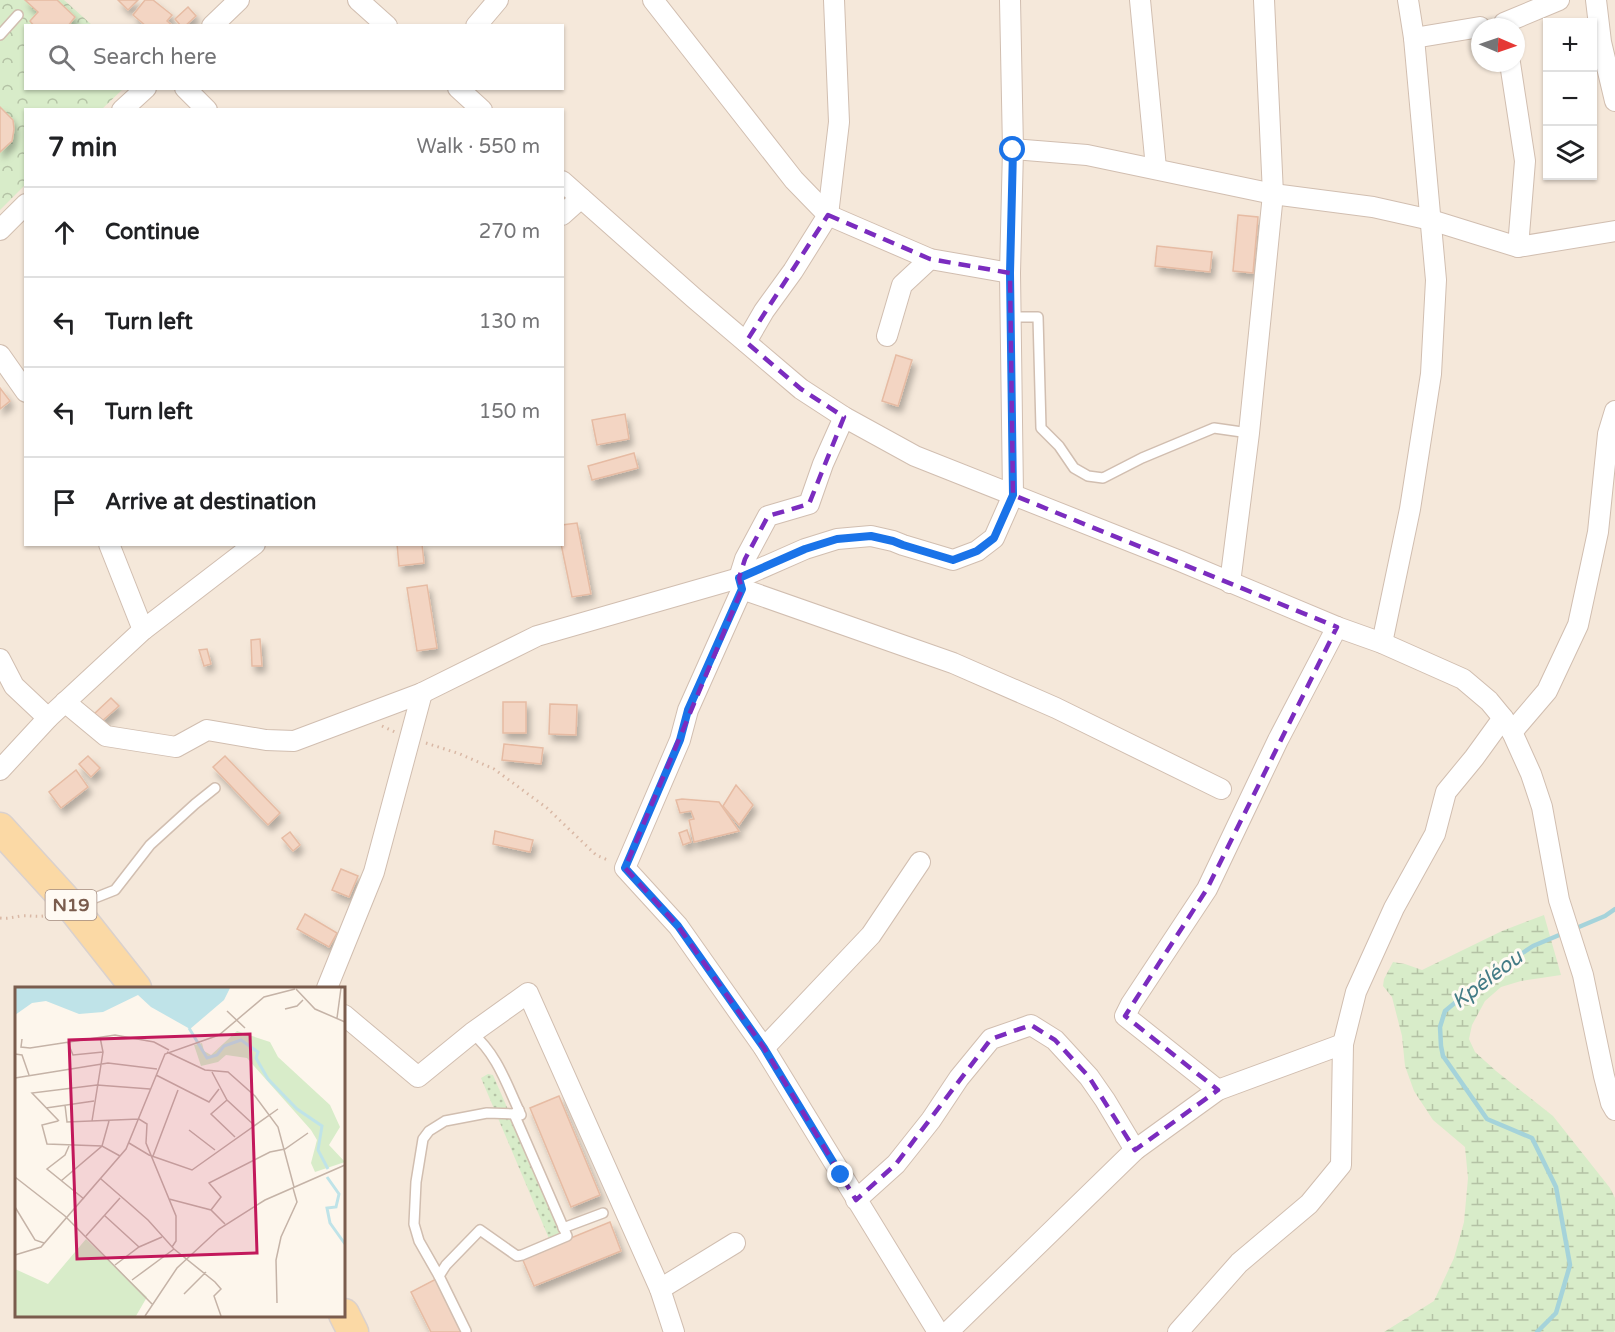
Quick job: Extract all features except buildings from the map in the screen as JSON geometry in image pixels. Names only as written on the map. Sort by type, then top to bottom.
[{"type":"main road","name":"N19","points":[[0,828],[72,907],[135,987]]},
{"type":"main road","points":[[345,1316],[353,1332]]},
{"type":"street","points":[[214,24],[239,0]]},
{"type":"street","points":[[358,0],[385,24]]},
{"type":"street","points":[[478,24],[498,0]]},
{"type":"street","points":[[653,0],[794,180],[828,215],[930,259],[1010,273]]},
{"type":"street","points":[[746,342],[828,215],[839,122],[834,0]]},
{"type":"street","points":[[64,702],[106,736],[176,747],[207,730],[266,740],[294,741],[422,693],[537,636],[740,584],[805,549],[837,539],[871,536],[953,560],[977,551],[994,538],[1013,495],[1010,273],[1013,150],[1010,0]]},
{"type":"street","points":[[1140,0],[1156,168]]},
{"type":"street","points":[[1230,583],[1249,433],[1274,194],[1264,0]]},
{"type":"street","points":[[1382,643],[1410,509],[1431,374],[1436,280],[1414,39],[1408,0]]},
{"type":"street","points":[[1519,18],[1559,0]]},
{"type":"street","points":[[1596,0],[1601,42],[1615,101]]},
{"type":"street","points":[[1414,39],[1471,29]]},
{"type":"street","points":[[1511,72],[1525,161],[1518,247]]},
{"type":"street","points":[[124,108],[144,90]]},
{"type":"street","points":[[187,90],[205,108]]},
{"type":"street","points":[[460,90],[480,108]]},
{"type":"street","points":[[1013,150],[1087,155],[1274,194],[1373,207],[1431,220],[1518,247],[1615,231]]},
{"type":"street","points":[[564,183],[801,389],[844,417],[915,456],[980,480],[1337,627],[1382,643],[1463,679],[1489,701],[1507,725],[1531,774],[1542,807],[1559,900],[1583,975],[1604,1076],[1615,1110]]},
{"type":"street","points":[[564,213],[581,198]]},
{"type":"street","points":[[0,230],[24,206]]},
{"type":"street","points":[[887,336],[902,285],[930,259]]},
{"type":"street","points":[[0,355],[24,389]]},
{"type":"street","points":[[1178,1332],[1239,1263],[1310,1204],[1341,1165],[1343,1044],[1356,992],[1394,908],[1435,834],[1446,792],[1474,758],[1507,725],[1547,691],[1578,625],[1598,532],[1608,434],[1615,411]]},
{"type":"street","points":[[844,417],[823,464],[810,504],[768,516],[745,559],[740,584],[688,710],[680,740],[625,868],[678,926],[764,1048],[938,1332]]},
{"type":"street","points":[[110,546],[143,630]]},
{"type":"street","points":[[0,770],[64,702],[143,630],[252,546]]},
{"type":"street","points":[[740,584],[953,663],[1056,708],[1221,789]]},
{"type":"street","points":[[1218,1090],[1125,1016],[1208,889],[1278,740],[1337,627]]},
{"type":"street","points":[[0,659],[14,686],[48,718]]},
{"type":"street","points":[[327,987],[374,872],[422,693]]},
{"type":"street","points":[[764,1048],[871,935],[920,862]]},
{"type":"street","points":[[345,1016],[418,1077],[472,1033],[528,993],[660,1289],[674,1332]]},
{"type":"street","points":[[856,1200],[897,1164],[931,1120],[959,1078],[991,1039],[1031,1025],[1055,1040],[1089,1077],[1135,1150]]},
{"type":"street","points":[[948,1332],[1135,1150],[1218,1090],[1343,1044]]},
{"type":"street","points":[[660,1289],[735,1243]]},
{"type":"lane","points":[[0,35],[18,15]]},
{"type":"lane","points":[[1011,317],[1038,317],[1041,428],[1074,468],[1088,476],[1103,478],[1142,458],[1214,428],[1249,433]]},
{"type":"lane","points":[[72,907],[115,890],[150,845],[215,788]]},
{"type":"lane","points":[[439,1275],[446,1264],[480,1230],[517,1256],[522,1256],[567,1236],[495,1058],[472,1033]]},
{"type":"lane","points":[[516,1112],[528,1130]]},
{"type":"lane","points":[[466,1332],[439,1275],[419,1241],[414,1224],[416,1182],[423,1139],[429,1131],[445,1120],[487,1113],[516,1112]]},
{"type":"lane","points":[[563,1228],[603,1213]]},
{"type":"path","points":[[357,717],[460,754],[494,769],[547,808],[596,855],[625,868]]},
{"type":"path","points":[[0,918],[23,916],[36,918],[72,907]]},
{"type":"highlighted area","points":[[828,215],[930,259],[1010,273],[1013,495],[1337,627],[1207,889],[1125,1016],[1218,1090],[1135,1150],[1089,1077],[1055,1040],[1031,1025],[991,1039],[896,1164],[856,1200],[764,1048],[678,926],[625,868],[742,589],[739,578],[745,559],[768,516],[809,504],[844,417],[801,389],[746,342]]},
{"type":"shaded area","points":[[0,0],[1615,0],[1615,1332],[0,1332]]},
{"type":"green space","points":[[0,0],[64,0],[91,24],[24,24],[24,90],[122,90],[103,108],[24,108],[24,186],[0,210]]},
{"type":"green space","points":[[1544,915],[1561,975],[1521,981],[1501,987],[1485,1001],[1472,1025],[1469,1039],[1475,1052],[1553,1116],[1610,1188],[1615,1198],[1615,1330],[1614,1332],[1384,1332],[1434,1301],[1454,1258],[1464,1222],[1468,1178],[1465,1147],[1433,1120],[1414,1091],[1405,1066],[1402,1036],[1392,997],[1383,986],[1384,979],[1393,962],[1422,970],[1502,931]]},
{"type":"green space","points":[[488,1074],[493,1075],[562,1234],[550,1241],[481,1078]]},
{"type":"waterway","name":"Kpéléou","points":[[1574,929],[1605,916],[1615,909]]},
{"type":"waterway","name":"Kpéléou","points":[[1537,1332],[1556,1313],[1570,1265],[1556,1187],[1532,1138],[1487,1119],[1443,1056],[1440,1027],[1445,1011],[1485,978],[1533,946],[1564,933]]},
{"type":"route","points":[[841,1175],[764,1048],[678,926],[625,868],[680,740],[688,710],[742,589],[739,578],[805,549],[837,539],[871,536],[953,560],[977,551],[994,538],[1013,495],[1010,273],[1013,150]]}]
